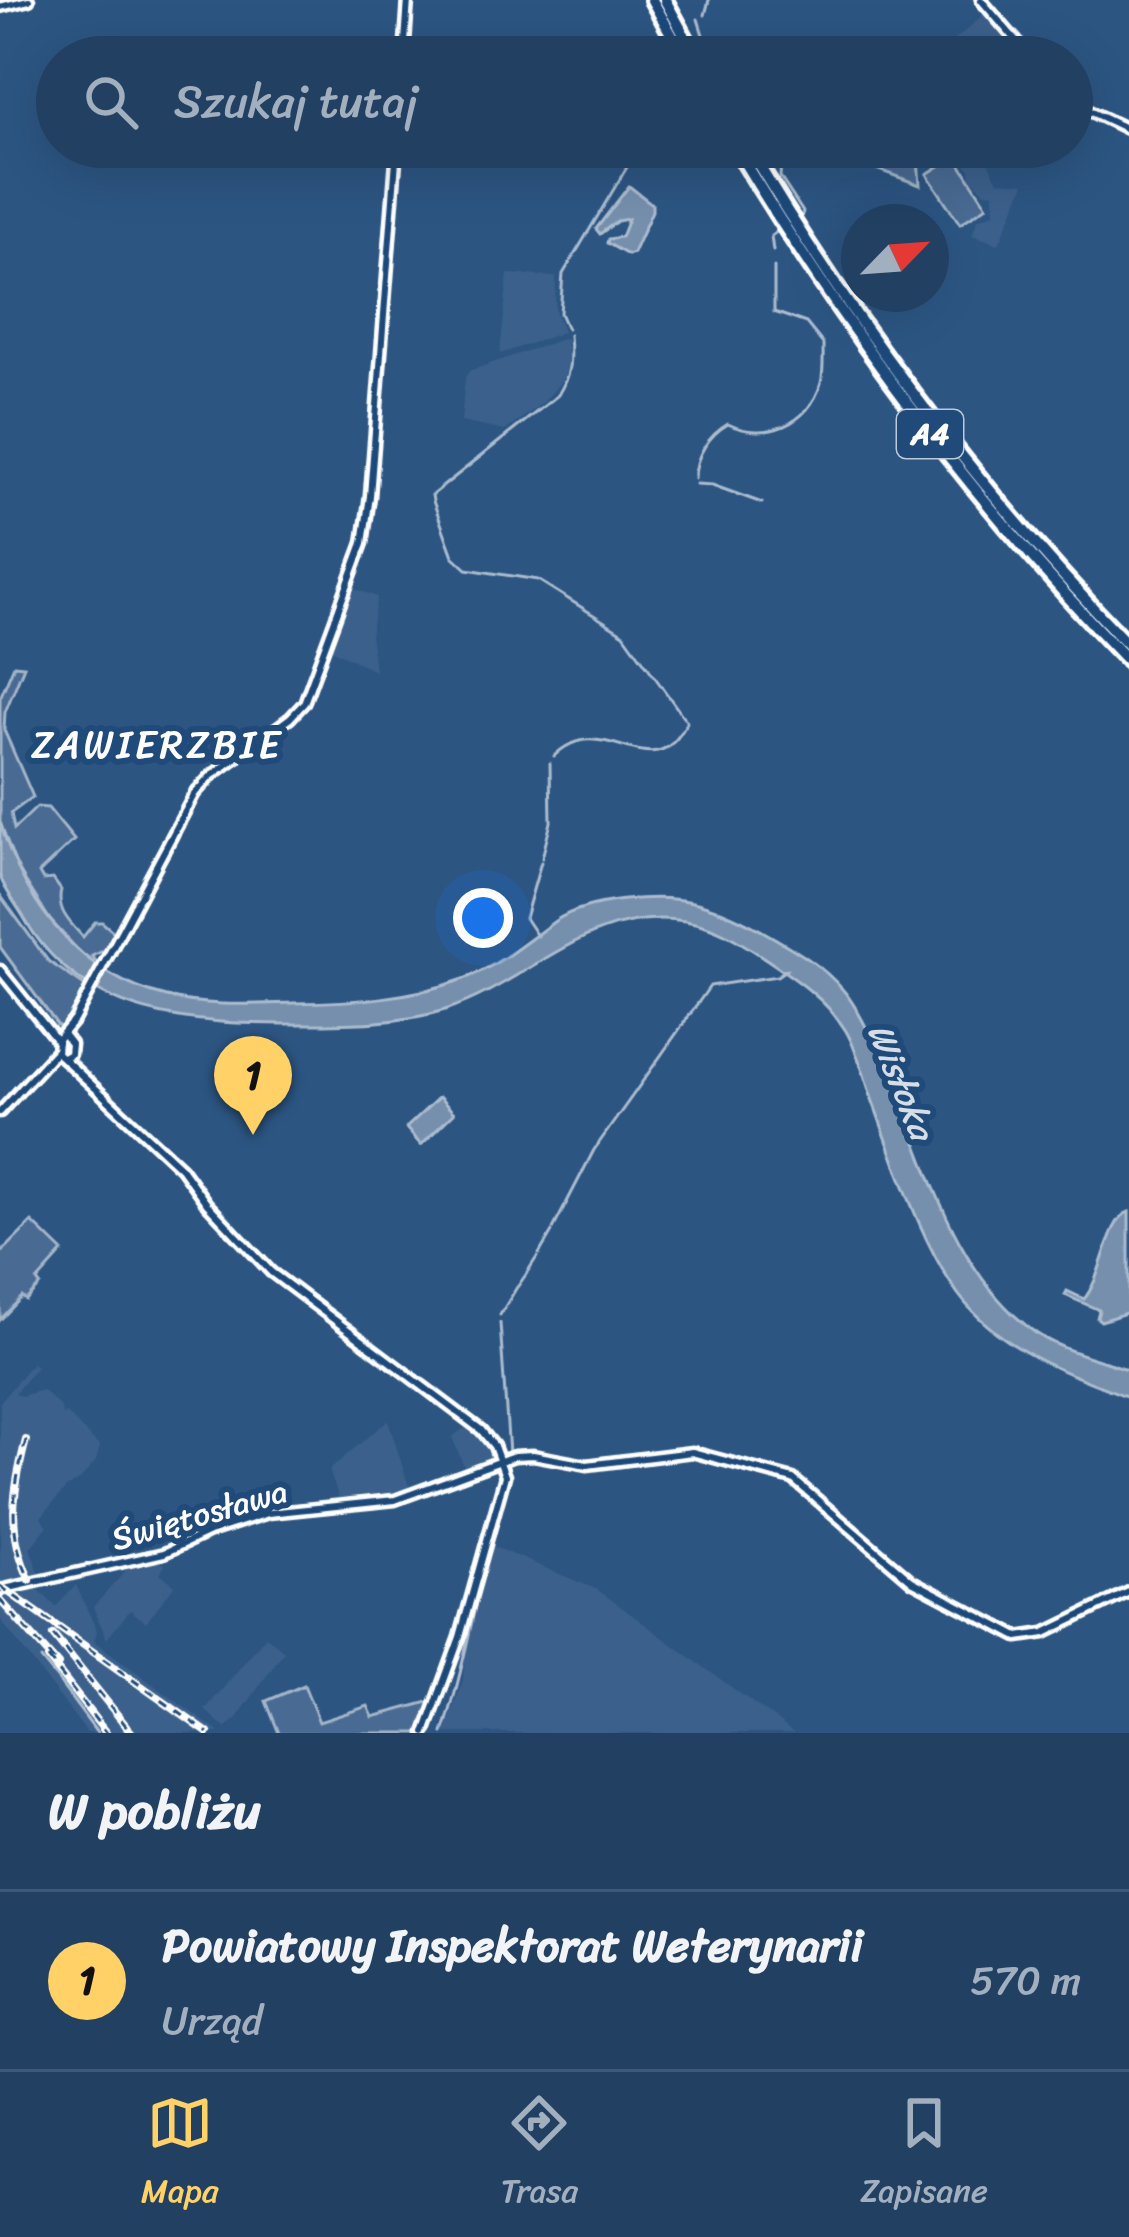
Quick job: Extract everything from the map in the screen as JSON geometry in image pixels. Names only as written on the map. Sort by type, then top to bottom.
[{"type":"highway","points":[[652,0],[672,36]]},
{"type":"highway","points":[[665,0],[685,36]]},
{"type":"highway","name":"A4","points":[[749,168],[933,437],[1075,597],[1129,646]]},
{"type":"highway","name":"A4","points":[[760,168],[810,256],[942,431],[1071,584],[1079,609],[1129,662]]},
{"type":"street","points":[[0,7],[28,0]]},
{"type":"street","points":[[405,36],[408,0]]},
{"type":"street","points":[[981,0],[1012,36]]},
{"type":"street","points":[[1093,113],[1129,130]]},
{"type":"street","points":[[0,1112],[63,1046],[204,782],[304,703],[363,543],[396,168]]},
{"type":"street","points":[[0,970],[82,1075],[182,1168],[207,1204],[262,1264],[486,1434],[501,1460],[505,1478],[467,1612],[425,1733]]},
{"type":"street","name":"Świętosława","points":[[0,1590],[169,1552],[209,1532],[268,1513],[395,1499],[529,1454],[587,1465],[692,1452],[793,1479],[912,1582],[1018,1637],[1045,1633],[1129,1592]]},
{"type":"shaded area","points":[[987,11],[1008,36],[960,36]]},
{"type":"shaded area","points":[[873,168],[919,168],[920,185]]},
{"type":"shaded area","points":[[936,168],[963,168],[987,206],[960,224],[927,174]]},
{"type":"shaded area","points":[[991,168],[998,181],[1025,183],[999,244],[972,235],[978,219],[994,213],[994,193],[985,192],[971,178],[970,169]]},
{"type":"shaded area","points":[[629,186],[652,204],[652,211],[628,255],[607,243],[621,237],[628,219],[600,234],[596,229]]},
{"type":"shaded area","points":[[508,274],[556,277],[555,310],[563,332],[500,354]]},
{"type":"shaded area","points":[[565,338],[569,356],[564,378],[544,402],[505,431],[461,422],[469,371]]},
{"type":"shaded area","points":[[353,588],[377,597],[370,635],[375,671],[331,649]]},
{"type":"shaded area","points":[[14,665],[24,666],[5,712],[4,730],[33,797],[11,813],[14,829],[37,807],[48,808],[74,840],[39,873],[43,880],[53,879],[61,890],[62,910],[83,937],[95,922],[115,933],[105,950],[92,956],[96,961],[88,961],[50,920],[16,866],[0,822],[0,698]]},
{"type":"shaded area","points":[[0,822],[41,908],[83,954],[136,987],[198,1002],[337,1002],[422,991],[488,967],[569,914],[624,900],[682,900],[744,921],[818,966],[852,1003],[892,1081],[955,1233],[999,1300],[1052,1342],[1129,1370],[1129,1397],[1021,1349],[966,1304],[924,1234],[846,1031],[810,991],[728,936],[685,921],[619,924],[561,949],[476,998],[410,1018],[301,1024],[182,1018],[109,996],[76,977],[47,951],[0,876]]},
{"type":"shaded area","points":[[0,895],[48,961],[86,987],[61,1030],[0,947]]},
{"type":"shaded area","points":[[439,1097],[454,1113],[421,1145],[406,1128]]},
{"type":"shaded area","points":[[1129,1212],[1129,1312],[1101,1321],[1099,1310],[1065,1295],[1067,1291],[1084,1299],[1115,1226]]},
{"type":"shaded area","points":[[32,1222],[63,1252],[37,1281],[40,1285],[0,1320],[0,1254]]},
{"type":"shaded area","points":[[32,1363],[36,1367],[15,1393],[21,1396],[42,1390],[62,1415],[66,1413],[100,1447],[96,1461],[80,1480],[66,1488],[41,1517],[48,1526],[30,1548],[41,1578],[42,1585],[36,1587],[56,1607],[76,1585],[97,1631],[94,1641],[220,1733],[87,1733],[0,1619],[0,1402]]},
{"type":"shaded area","points":[[388,1420],[410,1490],[340,1502],[329,1470]]},
{"type":"shaded area","points":[[468,1426],[486,1442],[493,1457],[465,1469],[452,1437]]},
{"type":"shaded area","points":[[492,1546],[598,1590],[794,1733],[445,1733],[463,1679]]},
{"type":"shaded area","points":[[157,1559],[165,1565],[160,1573],[175,1585],[146,1622],[130,1610],[107,1639],[93,1607],[131,1565]]},
{"type":"shaded area","points":[[266,1636],[284,1651],[225,1728],[205,1710]]},
{"type":"shaded area","points":[[304,1685],[319,1722],[368,1706],[373,1717],[432,1701],[420,1733],[279,1733],[266,1701]]},
{"type":"waterway","points":[[705,15],[709,0]]},
{"type":"waterway","points":[[698,19],[703,36]]},
{"type":"waterway","points":[[567,329],[560,313],[563,274],[626,168]]},
{"type":"waterway","points":[[781,168],[780,177],[803,212],[801,217]]},
{"type":"waterway","points":[[773,251],[771,236],[778,231]]},
{"type":"waterway","points":[[695,478],[700,454],[721,429],[728,424],[756,431],[784,426],[807,410],[821,383],[823,344],[806,323],[774,312],[774,267]]},
{"type":"waterway","points":[[554,756],[573,743],[592,740],[659,751],[674,742],[687,722],[624,634],[538,580],[467,569],[453,556],[433,501],[432,495],[558,395],[569,366],[569,335]]},
{"type":"waterway","points":[[696,484],[762,503]]},
{"type":"waterway","points":[[542,858],[551,822],[550,763]]},
{"type":"waterway","points":[[537,936],[525,918],[541,862]]},
{"type":"waterway","points":[[553,1229],[594,1150],[710,986],[777,976],[787,969]]},
{"type":"waterway","points":[[539,1254],[552,1232]]},
{"type":"waterway","points":[[528,1271],[537,1257]]},
{"type":"waterway","points":[[518,1286],[527,1273]]},
{"type":"waterway","points":[[500,1315],[517,1287]]},
{"type":"waterway","points":[[500,1323],[509,1454]]},
{"type":"waterway","points":[[470,1469],[491,1461]]},
{"type":"waterway","points":[[380,1499],[404,1493]]},
{"type":"waterway","points":[[290,1506],[324,1504]]},
{"type":"waterway","points":[[443,1733],[486,1558]]},
{"type":"waterway","points":[[41,1659],[59,1681]]},
{"type":"waterway","points":[[60,1683],[97,1733]]},
{"type":"railway","points":[[26,1440],[14,1510],[17,1544],[30,1580]]},
{"type":"railway","points":[[0,1586],[208,1733]]},
{"type":"railway","points":[[0,1600],[58,1665]]},
{"type":"railway","points":[[53,1635],[132,1733]]},
{"type":"railway","points":[[48,1658],[106,1733]]},
{"type":"place","name":"Powiatowy Inspektorat Weterynarii","points":[[253,1135]]},
{"type":"district","name":"ZAWIERZBIE","points":[[157,744]]},
{"type":"water label","name":"Wisłoka","points":[[902,1081]]}]
